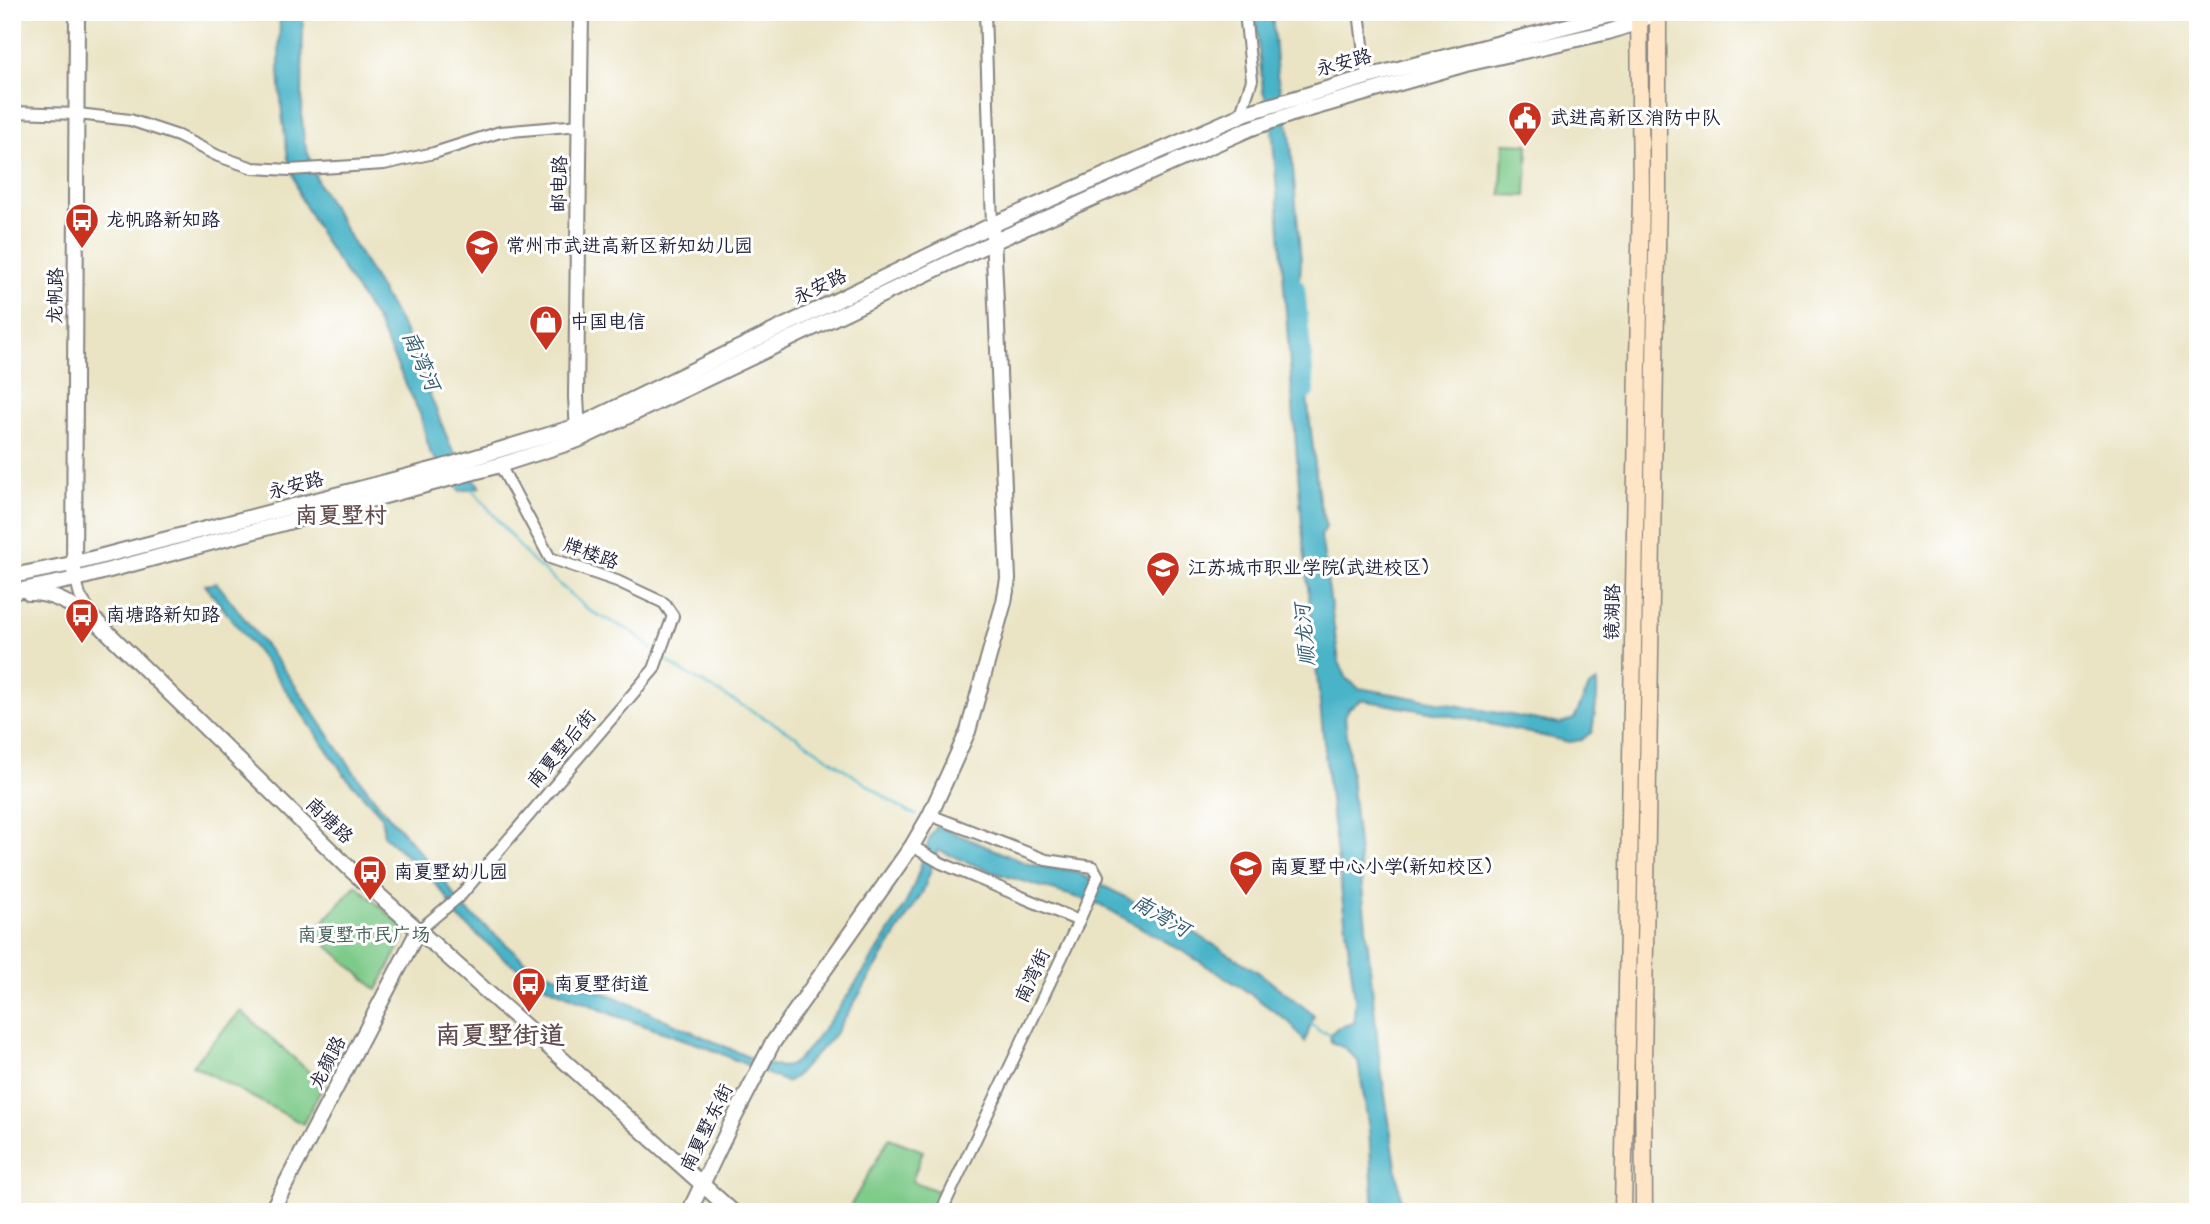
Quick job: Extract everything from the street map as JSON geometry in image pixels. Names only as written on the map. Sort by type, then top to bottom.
[{"type":"main road","name":"镜湖路","points":[[1644,1212],[1643,1062],[1658,205],[1657,12]]},
{"type":"main road","name":"镜湖路","points":[[1623,1212],[1641,206],[1639,16]]},
{"type":"street","name":"龙帆路","points":[[76,579],[72,564],[77,12]]},
{"type":"street","name":"邮电路","points":[[578,433],[576,397],[581,12]]},
{"type":"street","points":[[985,12],[992,225]]},
{"type":"street","points":[[1243,114],[1252,80],[1245,12]]},
{"type":"street","points":[[1359,12],[1367,77]]},
{"type":"street","name":"永安路","points":[[479,463],[500,465],[578,433],[993,242],[1249,129],[1291,106],[1367,77],[1610,15],[1639,16],[1657,12]]},
{"type":"street","name":"永安路","points":[[12,593],[76,579],[578,433],[992,225],[1243,114],[1291,106],[1608,32],[1639,16]]},
{"type":"street","points":[[12,112],[78,114],[130,120],[178,136],[218,156],[253,168],[290,170],[384,164],[434,153],[500,131],[580,125]]},
{"type":"street","name":"南夏墅东街","points":[[689,1212],[772,1044],[916,848],[968,731],[1004,602],[1007,579],[992,225]]},
{"type":"street","name":"牌楼路","points":[[500,465],[550,558],[617,581],[664,603],[673,616]]},
{"type":"street","name":"永安路","points":[[12,576],[72,564],[447,472]]},
{"type":"street","name":"南塘路","points":[[76,579],[80,596],[97,622],[352,871],[733,1212]]},
{"type":"street","points":[[12,593],[39,593],[53,597],[68,603],[97,622]]},
{"type":"street","name":"南夏墅后街","points":[[418,931],[461,895],[654,669],[673,616]]},
{"type":"street","name":"南湾街","points":[[930,815],[1046,860],[1093,867],[1098,876],[941,1212]]},
{"type":"street","points":[[916,848],[942,863],[1079,921]]},
{"type":"street","name":"龙颜路","points":[[271,1212],[418,931]]},
{"type":"green space","points":[[1503,143],[1528,144],[1526,196],[1501,195]]},
{"type":"green space","name":"南夏墅市民广场","points":[[356,885],[402,926],[404,939],[377,990],[313,933]]},
{"type":"green space","points":[[241,1011],[324,1085],[303,1124],[192,1065]]},
{"type":"green space","points":[[889,1138],[923,1151],[912,1181],[940,1192],[931,1212],[847,1212]]},
{"type":"water","points":[[280,12],[303,12],[304,141],[318,183],[403,328],[451,447],[480,487],[460,491],[430,452],[420,414],[376,320],[322,237],[300,196],[288,158],[282,114],[279,71]]},
{"type":"water","points":[[1255,12],[1272,12],[1277,75],[1290,134],[1301,261],[1298,319],[1319,500],[1326,527],[1321,536],[1339,662],[1347,679],[1359,688],[1560,724],[1574,719],[1589,687],[1597,682],[1592,732],[1581,740],[1569,742],[1468,719],[1362,700],[1349,708],[1345,716],[1379,1056],[1403,1212],[1374,1212],[1369,1129],[1358,1061],[1345,1048],[1331,1042],[1330,1035],[1337,1028],[1354,1023],[1355,1000],[1329,791],[1303,539],[1271,113],[1263,91]]},
{"type":"water","points":[[217,583],[288,675],[354,772],[441,876],[462,906],[538,969],[615,997],[757,1061],[788,1066],[798,1059],[829,1021],[893,925],[910,895],[930,837],[937,826],[1028,864],[1074,871],[1190,930],[1258,972],[1314,1015],[1305,1042],[1289,1022],[1242,988],[1099,904],[992,872],[938,850],[923,891],[835,1034],[795,1077],[786,1082],[706,1047],[611,1014],[548,987],[506,960],[456,916],[446,896],[427,874],[384,836],[381,815],[346,777],[276,676],[205,585]]},
{"type":"waterway","name":"顺龙河","points":[[1296,287],[1306,391]]},
{"type":"waterway","name":"南湾河","points":[[470,486],[529,558],[590,611],[633,632],[652,649]]},
{"type":"waterway","name":"南湾河","points":[[666,660],[796,736],[904,810],[916,815]]},
{"type":"waterway","name":"南湾河","points":[[1310,1022],[1319,1031],[1334,1035]]},
{"type":"place","name":"武进高新区消防中队","points":[[1525,148]]},
{"type":"place","name":"龙帆路新知路","points":[[82,250]]},
{"type":"place","name":"常州市武进高新区新知幼儿园","points":[[482,276]]},
{"type":"place","name":"中国电信","points":[[546,352]]},
{"type":"place","name":"江苏城市职业学院(武进校区)","points":[[1163,598]]},
{"type":"place","name":"南塘路新知路","points":[[82,645]]},
{"type":"place","name":"南夏墅中心小学(新知校区)","points":[[1246,897]]},
{"type":"place","name":"南夏墅幼儿园","points":[[370,902]]},
{"type":"place","name":"南夏墅街道","points":[[529,1014]]},
{"type":"district","name":"南夏墅村","points":[[341,516]]},
{"type":"district","name":"南夏墅街道","points":[[500,1036]]}]
